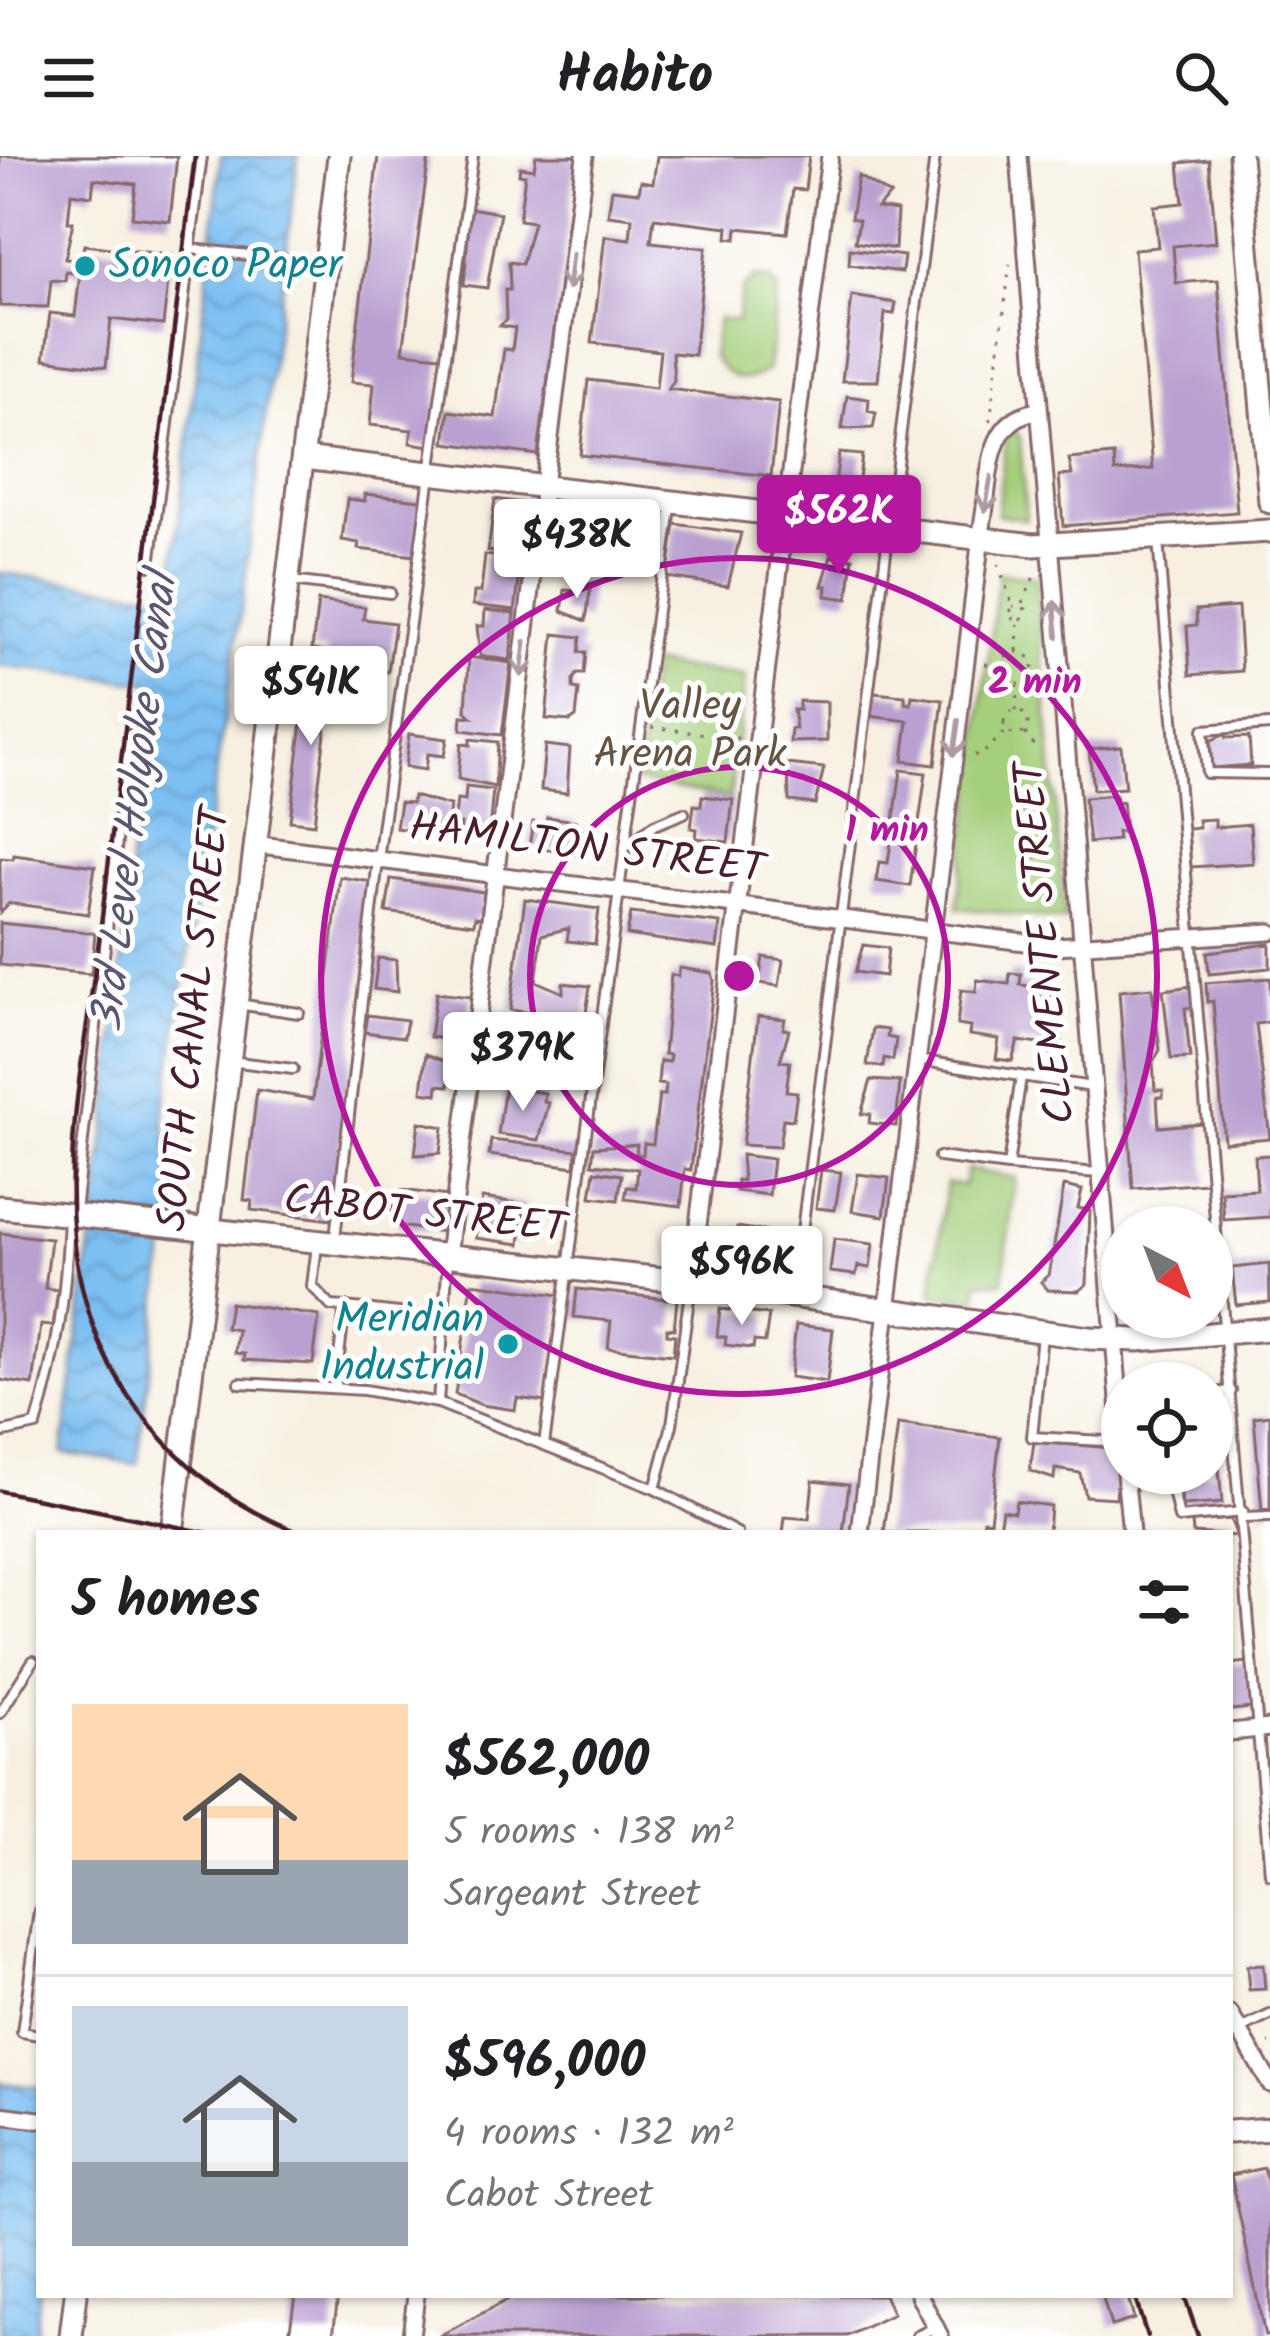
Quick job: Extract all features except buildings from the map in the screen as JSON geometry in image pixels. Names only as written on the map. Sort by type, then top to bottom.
[{"type":"street","name":"SOUTH CANAL STREET","points":[[172,1530],[200,1231],[229,1061],[339,156]]},
{"type":"street","points":[[448,1256],[585,156]]},
{"type":"street","points":[[692,1282],[830,156]]},
{"type":"street","name":"CLEMENTE STREET","points":[[1019,156],[1115,1362]]},
{"type":"street","points":[[1240,156],[1270,502]]},
{"type":"street","points":[[860,1530],[982,539],[1000,429],[1012,416],[1036,411]]},
{"type":"street","points":[[303,458],[1049,545],[1270,531]]},
{"type":"street","name":"HAMILTON STREET","points":[[253,844],[1082,945],[1270,932]]},
{"type":"street","name":"CABOT STREET","points":[[0,1207],[692,1282],[1042,1333],[1129,1338]]},
{"type":"street","name":"CABOT STREET","points":[[1233,1332],[1270,1329]]},
{"type":"street","points":[[1127,1494],[1131,1530]]},
{"type":"street","points":[[1233,1732],[1265,1729]]},
{"type":"street","points":[[1233,2019],[1270,2084]]},
{"type":"street","points":[[0,2115],[36,2120]]},
{"type":"street","points":[[1233,2132],[1270,2129]]},
{"type":"street","points":[[71,2336],[76,2298]]},
{"type":"street","points":[[411,2336],[416,2298]]},
{"type":"street","points":[[921,2298],[938,2332]]},
{"type":"lane","points":[[150,565],[202,156]]},
{"type":"lane","points":[[444,1318],[331,1306],[312,1286],[326,1244],[473,156]]},
{"type":"lane","points":[[794,1297],[935,156]]},
{"type":"lane","points":[[191,248],[327,264]]},
{"type":"lane","points":[[544,1445],[672,502]]},
{"type":"lane","points":[[1158,538],[1215,1206]]},
{"type":"lane","points":[[287,580],[390,593]]},
{"type":"lane","points":[[1270,725],[1203,730],[1207,773],[1270,774]]},
{"type":"lane","points":[[0,1433],[36,1425],[67,1299],[129,735]]},
{"type":"lane","points":[[626,847],[654,825],[684,813]]},
{"type":"lane","points":[[235,1004],[299,1012]]},
{"type":"lane","points":[[1057,1034],[1058,1081]]},
{"type":"lane","points":[[472,1067],[546,1076],[555,1052],[550,1043],[476,1035]]},
{"type":"lane","points":[[916,1060],[1094,1087]]},
{"type":"lane","points":[[229,1061],[293,1069]]},
{"type":"lane","points":[[1008,1166],[1021,1077]]},
{"type":"lane","points":[[939,1156],[1101,1174]]},
{"type":"lane","points":[[438,1403],[448,1256]]},
{"type":"lane","points":[[656,1490],[677,1390],[692,1282]]},
{"type":"lane","points":[[335,1388],[345,1307]]},
{"type":"lane","points":[[1042,1333],[1032,1437],[1101,1439]]},
{"type":"lane","points":[[240,1383],[335,1388],[438,1403],[656,1490],[730,1530]]},
{"type":"lane","points":[[1233,1401],[1265,1729],[1270,1874]]},
{"type":"lane","points":[[1174,1494],[1179,1518],[1270,1517]]},
{"type":"lane","points":[[0,1714],[33,1661]]},
{"type":"lane","points":[[36,1932],[22,2032],[36,2034]]},
{"type":"lane","points":[[1239,2030],[1270,2015]]},
{"type":"lane","points":[[917,2336],[938,2332]]},
{"type":"path","points":[[996,450],[990,424],[1012,249],[1025,230]]},
{"type":"path","points":[[998,563],[1013,605],[1008,616],[1018,623]]},
{"type":"path","points":[[1018,623],[1027,616],[1022,605],[1036,573]]},
{"type":"path","points":[[1013,605],[1022,605]]},
{"type":"path","points":[[985,664],[1001,665],[1017,652],[1018,623]]},
{"type":"path","points":[[1001,665],[1004,677],[1017,683],[1027,680],[1032,667],[1027,656],[1017,652]]},
{"type":"path","points":[[1032,667],[1045,665]]},
{"type":"path","points":[[1016,711],[1017,683]]},
{"type":"path","points":[[974,755],[982,755],[1006,730],[1006,716],[1016,711]]},
{"type":"path","points":[[1016,711],[1028,721],[1024,732]]},
{"type":"path","points":[[642,725],[759,741]]},
{"type":"path","points":[[1006,730],[1024,732],[1036,749]]},
{"type":"path","points":[[1035,857],[1061,856]]},
{"type":"green space","points":[[755,277],[770,280],[778,290],[768,369],[752,378],[737,378],[712,355],[718,319],[737,321],[742,289]]},
{"type":"green space","points":[[1012,428],[1020,437],[1026,520],[997,514],[1006,436]]},
{"type":"green space","points":[[999,573],[1036,577],[1065,920],[957,908]]},
{"type":"green space","name":"Valley Arena Park","points":[[652,664],[745,677],[730,798],[636,781]]},
{"type":"green space","points":[[967,1169],[1015,1178],[1003,1282],[978,1282],[978,1300],[932,1295],[946,1183],[964,1185]]},
{"type":"water","points":[[221,156],[298,156],[242,605],[164,1113],[172,1197],[137,1464],[62,1453],[108,1114],[131,849],[161,685],[0,666],[0,573],[170,595]]},
{"type":"water","points":[[0,2083],[36,2087],[38,2298],[34,2336],[0,2336]]},
{"type":"railway","points":[[195,156],[81,1065],[72,1210],[76,1257],[99,1342],[140,1412],[166,1443],[228,1496],[294,1530]]},
{"type":"railway","points":[[0,1491],[193,1530]]},
{"type":"railway","points":[[1135,2298],[1147,2336]]},
{"type":"railway","points":[[1185,2298],[1198,2336]]},
{"type":"place","name":"Sonoco Paper","points":[[85,266]]},
{"type":"place","name":"Meridian Industrial","points":[[508,1344]]},
{"type":"water label","name":"3rd Level Holyoke Canal","points":[[136,803]]}]
